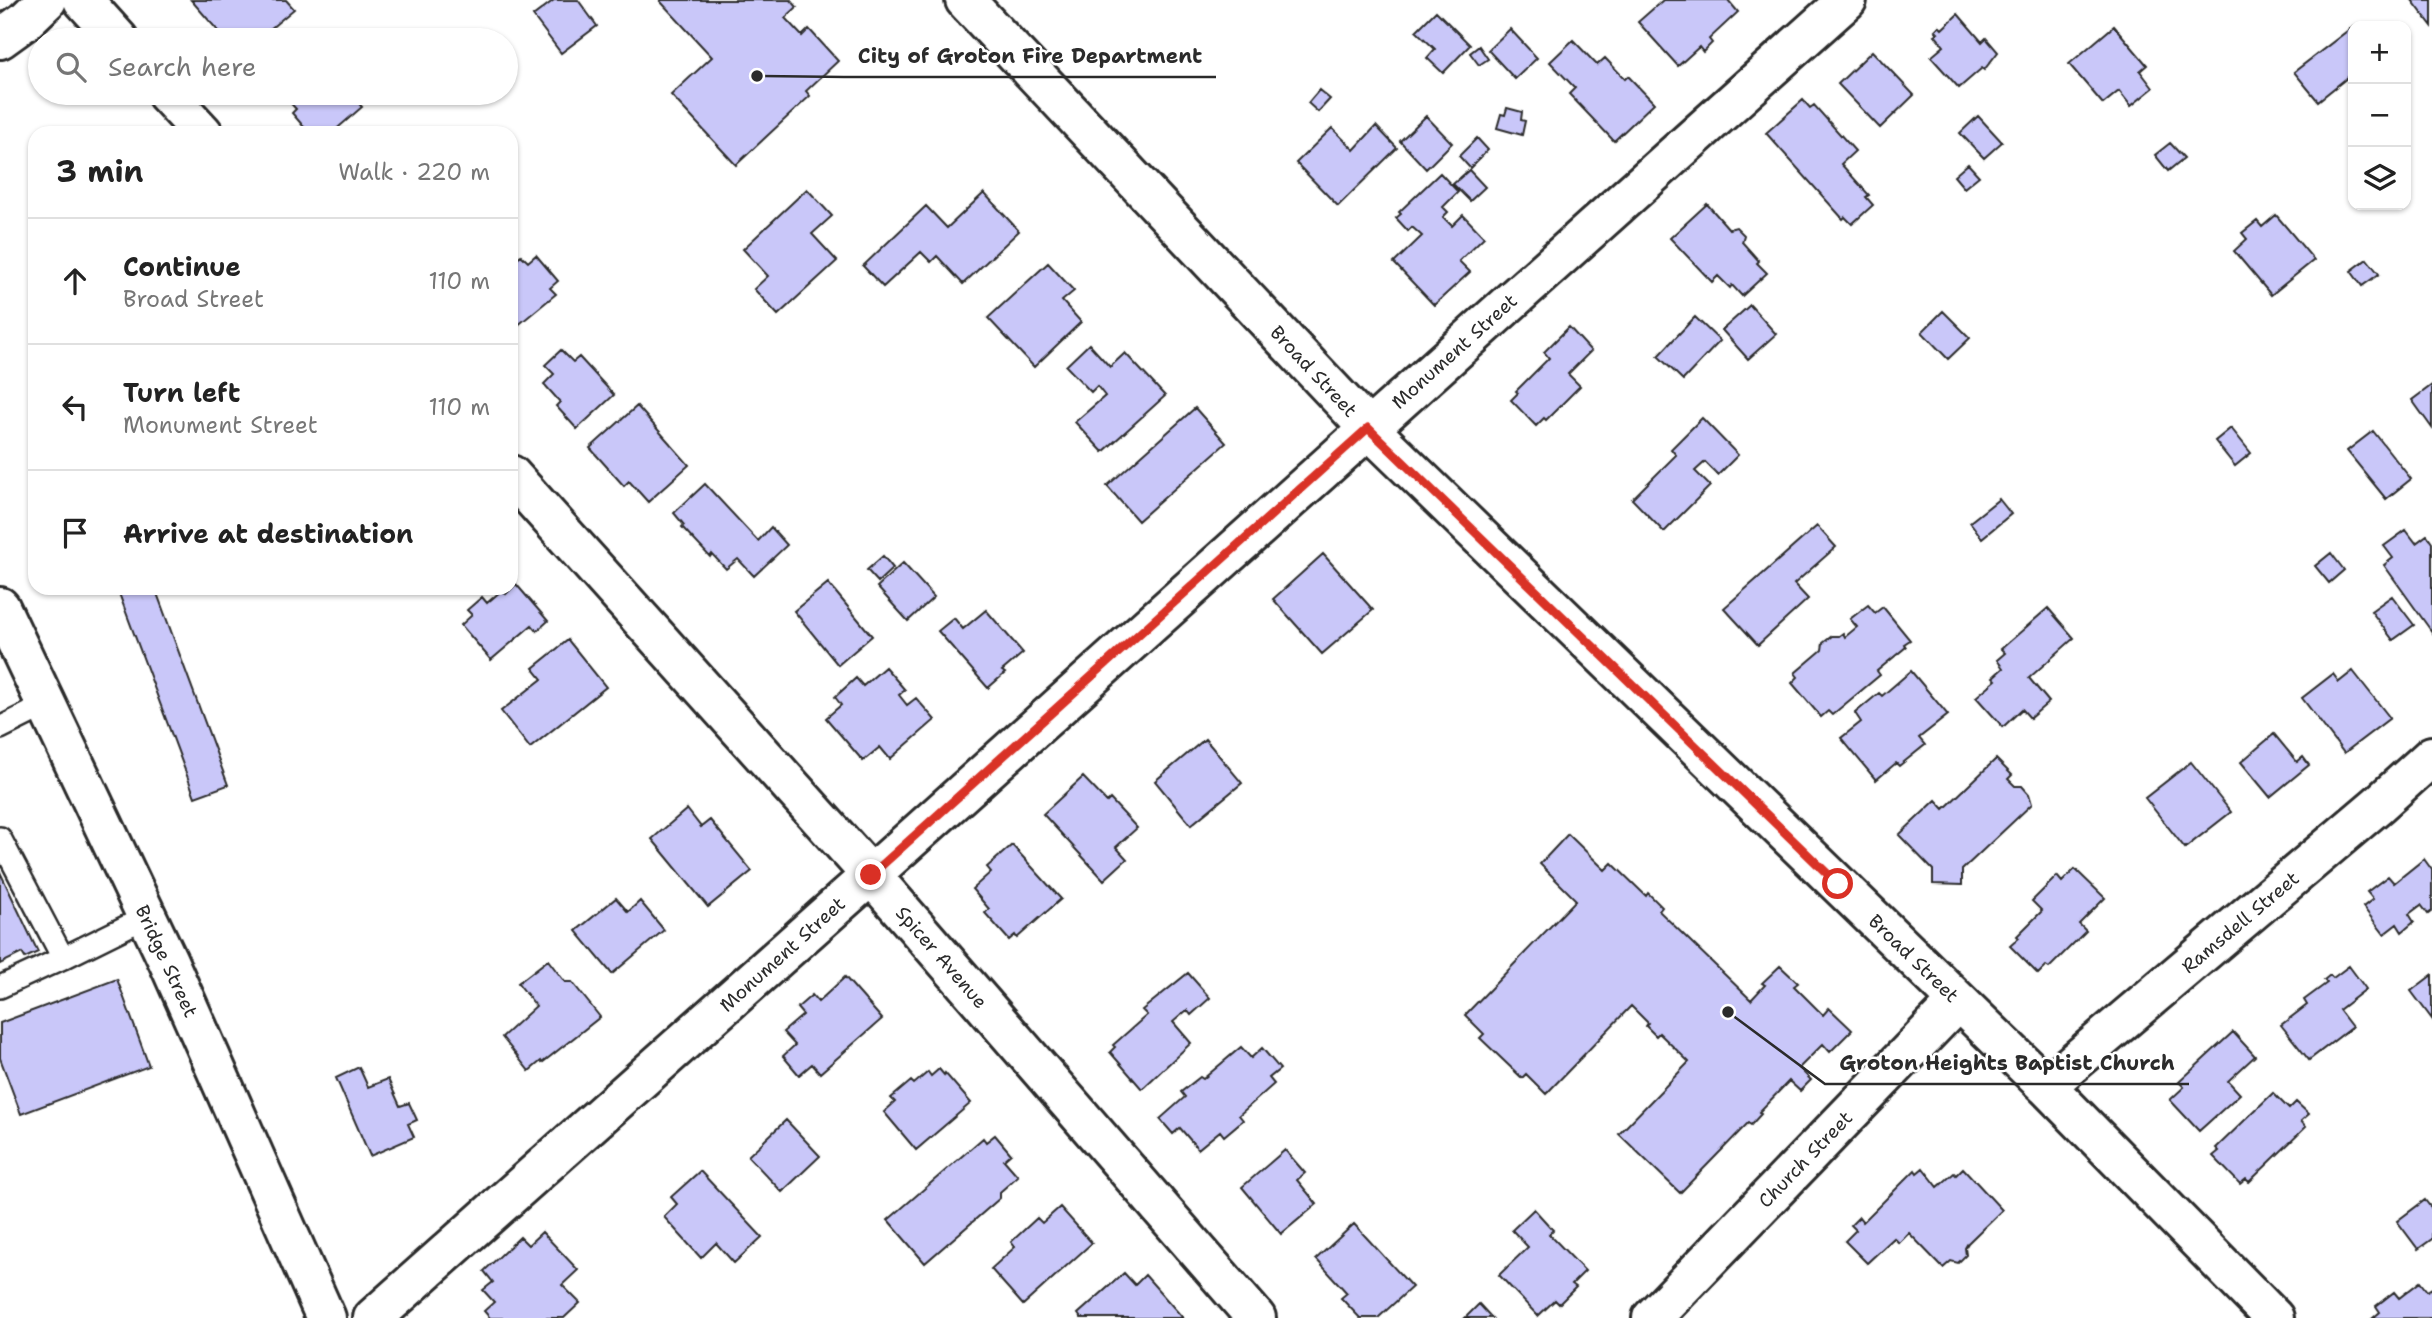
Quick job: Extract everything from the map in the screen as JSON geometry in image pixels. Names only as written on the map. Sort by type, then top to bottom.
[{"type":"street","points":[[0,40],[25,22],[47,0]]},
{"type":"street","points":[[83,0],[108,28]]},
{"type":"street","name":"Broad Street","points":[[965,0],[1368,428],[2046,1086],[2274,1318]]},
{"type":"street","name":"Monument Street","points":[[373,1318],[1847,0]]},
{"type":"street","points":[[177,105],[197,126]]},
{"type":"street","name":"Spicer Avenue","points":[[518,483],[871,875],[1256,1318]]},
{"type":"street","name":"Bridge Street","points":[[0,607],[146,917],[326,1318]]},
{"type":"street","name":"Ramsdell Street","points":[[2046,1086],[2432,756]]},
{"type":"street","name":"Church Street","points":[[1652,1318],[1958,1000]]},
{"type":"lane","points":[[0,728],[46,705]]},
{"type":"lane","points":[[0,838],[62,958]]},
{"type":"lane","points":[[0,987],[146,917]]},
{"type":"building","points":[[191,0],[286,0],[294,9],[271,28],[216,28]]},
{"type":"building","points":[[554,0],[578,0],[597,26],[561,53],[533,16]]},
{"type":"building","points":[[661,0],[791,0],[797,7],[785,18],[802,36],[809,29],[838,61],[806,91],[810,96],[736,165],[671,95],[712,57]]},
{"type":"building","points":[[1663,0],[1728,0],[1738,12],[1709,39],[1712,43],[1703,52],[1699,47],[1678,66],[1638,22]]},
{"type":"building","points":[[2412,0],[2432,0],[2432,26]]},
{"type":"building","points":[[1436,11],[1470,45],[1443,73],[1427,58],[1435,49],[1416,31]]},
{"type":"building","points":[[1958,14],[1982,42],[1986,38],[1998,52],[1984,70],[1982,68],[1959,88],[1931,57],[1944,46],[1935,35],[1938,33],[1935,30],[1939,26],[1942,29]]},
{"type":"building","points":[[2114,26],[2147,65],[2140,71],[2153,88],[2131,106],[2119,91],[2103,104],[2069,64]]},
{"type":"building","points":[[1510,29],[1537,58],[1515,79],[1488,50]]},
{"type":"building","points":[[2348,31],[2348,77],[2318,101],[2294,72]]},
{"type":"building","points":[[1573,40],[1597,65],[1605,58],[1625,79],[1628,76],[1654,103],[1614,141],[1569,94],[1575,88],[1550,62]]},
{"type":"building","points":[[1479,46],[1488,59],[1479,65],[1470,53]]},
{"type":"building","points":[[1872,51],[1914,95],[1880,128],[1838,84]]},
{"type":"building","points":[[1319,90],[1330,99],[1318,112],[1308,103]]},
{"type":"building","points":[[1803,100],[1810,108],[1814,105],[1855,151],[1841,164],[1869,195],[1866,197],[1873,205],[1852,224],[1845,217],[1843,219],[1766,133]]},
{"type":"building","points":[[292,105],[362,107],[340,126],[303,126],[292,113],[296,109]]},
{"type":"building","points":[[1507,108],[1522,112],[1521,120],[1525,121],[1522,135],[1497,128],[1501,114],[1505,115]]},
{"type":"building","points":[[1426,116],[1452,143],[1426,169],[1400,141]]},
{"type":"building","points":[[1978,116],[2002,142],[1984,158],[1960,133]]},
{"type":"building","points":[[1376,126],[1397,148],[1338,206],[1296,163],[1332,128],[1354,150]]},
{"type":"building","points":[[1477,138],[1488,150],[1470,168],[1459,156]]},
{"type":"building","points":[[2170,143],[2184,158],[2168,171],[2155,155]]},
{"type":"building","points":[[1968,164],[1979,176],[1964,188],[1954,176]]},
{"type":"building","points":[[1469,170],[1485,187],[1470,201],[1453,184]]},
{"type":"building","points":[[1440,173],[1458,192],[1443,207],[1448,212],[1443,217],[1452,226],[1463,215],[1484,237],[1459,261],[1470,272],[1434,305],[1394,263],[1422,236],[1412,227],[1408,231],[1396,218]]},
{"type":"building","points":[[807,189],[832,216],[812,234],[837,261],[778,315],[754,289],[768,276],[743,249]]},
{"type":"building","points":[[984,193],[1019,231],[963,284],[937,256],[931,262],[921,252],[883,287],[863,266],[926,206],[947,228]]},
{"type":"building","points":[[1707,204],[1729,229],[1736,227],[1744,235],[1742,242],[1767,273],[1742,296],[1718,276],[1712,282],[1670,238]]},
{"type":"building","points":[[2276,215],[2314,260],[2271,295],[2234,251],[2247,239],[2242,233],[2257,221],[2262,227]]},
{"type":"building","points":[[521,255],[528,262],[536,255],[558,281],[550,288],[556,294],[518,325],[518,257]]},
{"type":"building","points":[[2367,259],[2379,274],[2362,286],[2351,271]]},
{"type":"building","points":[[1048,263],[1074,291],[1062,301],[1081,322],[1034,367],[988,318]]},
{"type":"building","points":[[1750,305],[1776,334],[1748,359],[1722,330]]},
{"type":"building","points":[[1943,311],[1970,338],[1948,359],[1922,332]]},
{"type":"building","points":[[1695,317],[1720,341],[1683,380],[1658,356]]},
{"type":"building","points":[[1569,327],[1591,351],[1568,374],[1580,386],[1546,420],[1544,418],[1536,426],[1511,400],[1518,393],[1516,391],[1549,358],[1544,352]]},
{"type":"building","points":[[1089,344],[1110,367],[1125,353],[1165,396],[1103,452],[1075,422],[1105,396],[1097,386],[1091,392],[1066,366]]},
{"type":"building","points":[[561,350],[573,362],[579,357],[614,395],[577,429],[556,406],[560,402],[544,384],[554,374],[545,365]]},
{"type":"building","points":[[2432,385],[2432,428],[2412,400]]},
{"type":"building","points":[[637,406],[689,465],[648,502],[629,481],[624,486],[590,448]]},
{"type":"building","points":[[1195,408],[1226,443],[1138,521],[1107,486]]},
{"type":"building","points":[[1702,418],[1738,455],[1718,475],[1705,462],[1695,471],[1710,486],[1664,532],[1632,499],[1676,455],[1671,449]]},
{"type":"building","points":[[2231,428],[2251,453],[2235,466],[2215,441]]},
{"type":"building","points":[[2373,431],[2411,479],[2386,499],[2347,451]]},
{"type":"building","points":[[705,484],[758,541],[771,527],[787,545],[754,576],[738,559],[726,569],[712,554],[710,557],[682,527],[684,525],[674,513]]},
{"type":"building","points":[[1999,499],[2011,514],[1982,538],[1970,522]]},
{"type":"building","points":[[1817,526],[1836,547],[1794,584],[1808,599],[1758,645],[1724,608]]},
{"type":"building","points":[[2406,530],[2416,543],[2427,535],[2432,542],[2432,632],[2384,565],[2393,558],[2384,546]]},
{"type":"building","points":[[2331,553],[2344,570],[2329,583],[2315,566]]},
{"type":"building","points":[[1323,554],[1373,610],[1322,654],[1273,599]]},
{"type":"building","points":[[883,556],[893,568],[878,582],[867,570]]},
{"type":"building","points":[[903,563],[934,597],[908,621],[877,587]]},
{"type":"building","points":[[828,583],[872,636],[838,665],[794,611]]},
{"type":"building","points":[[518,586],[548,621],[537,631],[532,625],[491,660],[461,625],[472,615],[467,610],[482,597],[487,603],[496,595],[518,595]]},
{"type":"building","points":[[120,595],[158,595],[228,785],[195,797]]},
{"type":"building","points":[[2392,596],[2414,625],[2393,640],[2371,611]]},
{"type":"building","points":[[1868,605],[1875,613],[1883,607],[1910,640],[1904,644],[1906,647],[1877,671],[1880,675],[1832,715],[1828,711],[1821,717],[1792,683],[1798,677],[1795,673],[1822,650],[1823,643],[1832,636],[1843,633],[1845,637],[1857,627],[1850,619]]},
{"type":"building","points":[[2048,608],[2074,638],[2029,678],[2049,702],[2030,718],[2022,709],[2003,727],[1976,697],[1996,680],[1993,677],[2003,668],[1997,660],[2005,653],[2001,649]]},
{"type":"building","points":[[986,610],[1023,653],[1002,671],[1005,673],[988,688],[938,631],[954,618],[963,629]]},
{"type":"building","points":[[568,640],[606,687],[530,748],[501,711],[542,679],[533,668]]},
{"type":"building","points":[[885,667],[905,690],[899,695],[907,705],[916,698],[935,720],[890,759],[880,747],[863,761],[826,718],[841,705],[835,697],[856,678],[863,686]]},
{"type":"building","points":[[1911,671],[1948,715],[1919,738],[1925,745],[1899,766],[1896,763],[1876,780],[1841,738],[1861,722],[1855,713],[1879,693],[1882,696]]},
{"type":"building","points":[[2353,671],[2390,718],[2344,753],[2302,698],[2333,674],[2339,682]]},
{"type":"building","points":[[2274,734],[2297,762],[2303,757],[2309,765],[2270,797],[2241,762]]},
{"type":"building","points":[[1205,739],[1242,783],[1191,825],[1155,781]]},
{"type":"building","points":[[1996,759],[2012,775],[2008,779],[2015,786],[2022,786],[2029,794],[2032,804],[1962,870],[1962,885],[1933,884],[1933,870],[1899,835],[1936,800],[1944,809]]},
{"type":"building","points":[[2191,762],[2231,812],[2185,848],[2145,798]]},
{"type":"building","points":[[1083,777],[1107,802],[1110,799],[1137,828],[1116,847],[1127,859],[1104,880],[1043,814]]},
{"type":"building","points":[[687,809],[701,827],[710,820],[752,871],[708,907],[652,839]]},
{"type":"building","points":[[1568,834],[1605,870],[1612,863],[1646,896],[1648,893],[1662,907],[1659,911],[1751,1000],[1765,985],[1762,983],[1780,966],[1798,983],[1794,986],[1823,1015],[1829,1008],[1852,1030],[1830,1052],[1823,1044],[1799,1068],[1811,1080],[1800,1091],[1789,1081],[1759,1112],[1761,1114],[1751,1125],[1748,1123],[1680,1193],[1619,1134],[1689,1062],[1659,1033],[1656,1036],[1646,1026],[1648,1023],[1631,1006],[1546,1094],[1526,1074],[1522,1078],[1480,1038],[1484,1034],[1465,1015],[1576,900],[1540,864]]},
{"type":"building","points":[[1012,845],[1061,899],[1017,938],[1015,935],[1009,940],[985,913],[989,909],[972,889],[991,872],[987,867]]},
{"type":"building","points":[[2424,859],[2432,870],[2432,911],[2428,914],[2421,905],[2409,914],[2414,922],[2402,932],[2397,924],[2384,934],[2363,907],[2373,899],[2367,892],[2388,876],[2394,883]]},
{"type":"building","points":[[2075,869],[2105,898],[2079,924],[2086,931],[2049,968],[2046,966],[2038,974],[2010,946],[2042,911],[2032,901],[2057,876],[2062,882]]},
{"type":"building","points":[[0,872],[38,952],[25,958],[22,953],[0,964]]},
{"type":"building","points":[[616,898],[628,912],[640,901],[664,930],[612,974],[576,931]]},
{"type":"building","points":[[548,960],[565,982],[572,982],[600,1017],[529,1071],[502,1037],[536,1006],[518,983]]},
{"type":"building","points":[[2349,966],[2366,989],[2339,1010],[2352,1027],[2309,1060],[2281,1025],[2307,1005],[2304,1000],[2327,983],[2324,980],[2330,975],[2333,978]]},
{"type":"building","points":[[1188,973],[1210,998],[1191,1015],[1187,1010],[1173,1022],[1191,1043],[1142,1089],[1110,1052],[1115,1047],[1113,1045],[1147,1015],[1142,1010]]},
{"type":"building","points":[[2432,975],[2432,1019],[2411,991]]},
{"type":"building","points":[[845,977],[882,1019],[820,1073],[812,1064],[799,1075],[783,1056],[795,1045],[783,1032],[803,1015],[797,1008],[812,995],[818,1002]]},
{"type":"building","points":[[117,979],[149,1066],[21,1114],[0,1058],[0,1023]]},
{"type":"building","points":[[2233,1032],[2255,1056],[2228,1081],[2240,1094],[2199,1131],[2170,1100],[2184,1087],[2179,1082]]},
{"type":"building","points":[[1241,1047],[1251,1058],[1262,1048],[1280,1069],[1269,1078],[1274,1084],[1239,1115],[1243,1120],[1224,1136],[1220,1131],[1198,1149],[1180,1128],[1173,1134],[1160,1119],[1185,1097],[1181,1092],[1200,1077],[1203,1079]]},
{"type":"building","points":[[359,1067],[368,1087],[388,1079],[400,1106],[409,1103],[417,1120],[408,1124],[414,1137],[370,1156],[336,1078]]},
{"type":"building","points":[[939,1069],[971,1103],[916,1150],[884,1112],[895,1102],[891,1098],[911,1081],[914,1084],[928,1072],[931,1076]]},
{"type":"building","points":[[2273,1093],[2289,1109],[2296,1102],[2309,1114],[2301,1121],[2306,1127],[2249,1182],[2246,1179],[2240,1184],[2213,1156],[2219,1151],[2216,1148]]},
{"type":"building","points":[[786,1120],[820,1156],[782,1192],[748,1156]]},
{"type":"building","points":[[995,1135],[1011,1154],[1004,1160],[1018,1176],[1000,1192],[1000,1198],[925,1263],[888,1220],[983,1138],[986,1142]]},
{"type":"building","points":[[1285,1150],[1305,1173],[1297,1180],[1317,1204],[1281,1234],[1242,1187]]},
{"type":"building","points":[[1923,1168],[1938,1187],[1963,1168],[2002,1210],[1968,1243],[1965,1248],[1966,1255],[1958,1263],[1951,1261],[1943,1268],[1909,1233],[1899,1243],[1894,1238],[1867,1263],[1845,1241],[1856,1230],[1851,1225],[1859,1217],[1863,1222],[1915,1170],[1917,1173]]},
{"type":"building","points":[[700,1171],[762,1237],[734,1263],[716,1243],[701,1258],[664,1217],[677,1204],[671,1197]]},
{"type":"building","points":[[2425,1200],[2432,1209],[2432,1239],[2418,1249],[2397,1221]]},
{"type":"building","points":[[1060,1207],[1092,1243],[1023,1305],[991,1269],[1015,1247],[1011,1242],[1037,1218],[1042,1223]]},
{"type":"building","points":[[1534,1209],[1553,1230],[1549,1234],[1585,1271],[1572,1284],[1576,1287],[1559,1304],[1555,1300],[1538,1316],[1499,1275],[1528,1247],[1512,1230]]},
{"type":"building","points":[[1354,1224],[1412,1287],[1378,1318],[1360,1318],[1341,1298],[1347,1293],[1316,1259]]},
{"type":"building","points":[[542,1232],[578,1270],[562,1285],[580,1303],[564,1318],[490,1318],[484,1311],[494,1302],[483,1290],[493,1282],[484,1271],[520,1237],[528,1245]]},
{"type":"building","points":[[1124,1273],[1135,1285],[1145,1275],[1183,1318],[1081,1318],[1078,1314]]},
{"type":"building","points":[[2420,1282],[2427,1291],[2432,1288],[2432,1318],[2373,1318],[2380,1312],[2376,1306],[2394,1292],[2399,1298]]},
{"type":"building","points":[[1479,1304],[1492,1318],[1465,1318]]},
{"type":"place","name":"City of Groton Fire Department","points":[[757,76]]},
{"type":"place","name":"Groton Heights Baptist Church","points":[[1728,1012]]},
{"type":"route","points":[[871,875],[1368,428],[1838,884]]}]
